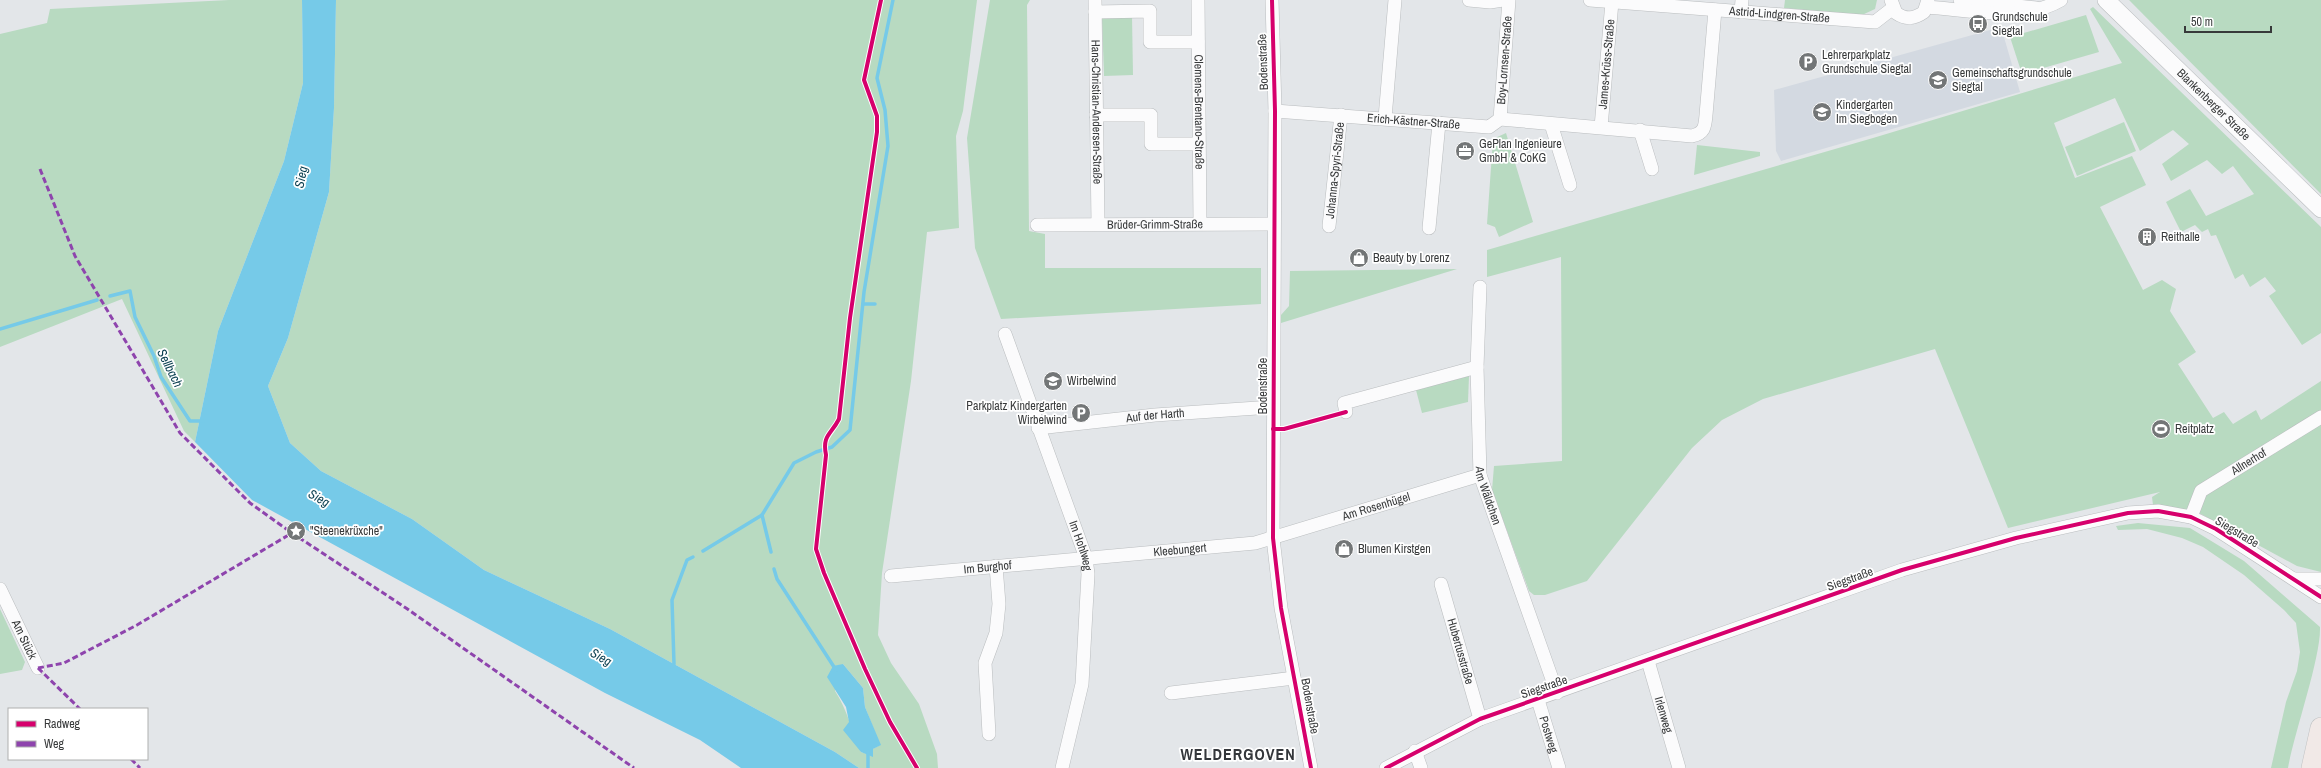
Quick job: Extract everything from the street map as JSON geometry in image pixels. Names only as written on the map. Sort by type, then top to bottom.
[{"type":"main road","points":[[2312,768],[2321,728]]},
{"type":"street","name":"Clemens-Brentano-Straße","points":[[1198,0],[1200,223]]},
{"type":"street","name":"Bodenstraße","points":[[1272,0],[1275,111],[1272,407],[1273,538],[1280,608],[1311,768]]},
{"type":"street","points":[[1385,118],[1395,0]]},
{"type":"street","points":[[1469,0],[1490,2],[1503,0]]},
{"type":"street","name":"Boy-Lornsen-Straße","points":[[1500,119],[1509,0]]},
{"type":"street","name":"Astrid-Lindgren-Straße","points":[[1960,0],[2040,9]]},
{"type":"street","name":"Astrid-Lindgren-Straße","points":[[1602,1],[1672,3],[1715,10],[1742,6],[1875,22],[1892,4],[1901,16],[1912,18],[1924,12],[1928,3],[2020,14],[2040,9],[2061,0]]},
{"type":"street","name":"Blankenberger Straße","points":[[2106,0],[2321,209]]},
{"type":"street","name":"James-Krüss-Straße","points":[[1601,127],[1602,1]]},
{"type":"street","points":[[1095,6],[1150,11],[1150,42],[1198,42]]},
{"type":"street","name":"Hans-Christian-Andersen-Straße","points":[[1095,6],[1098,224]]},
{"type":"street","name":"Erich-Kästner-Straße","points":[[1275,111],[1385,118],[1489,127],[1500,119],[1640,130],[1692,136],[1700,134],[1704,129],[1715,10]]},
{"type":"street","points":[[1096,115],[1151,115],[1151,144],[1199,144]]},
{"type":"street","name":"Johanna-Spyri-Straße","points":[[1329,226],[1341,115]]},
{"type":"street","points":[[1429,228],[1439,123]]},
{"type":"street","points":[[1551,124],[1570,185]]},
{"type":"street","points":[[1640,130],[1652,169]]},
{"type":"street","name":"Brüder-Grimm-Straße","points":[[1037,225],[1200,223],[1274,224]]},
{"type":"street","name":"Am Wäldchen","points":[[1480,287],[1477,367],[1480,475],[1557,693]]},
{"type":"street","name":"Im Hohlweg","points":[[1005,334],[1086,558],[1088,574],[1082,684],[1067,755],[1062,768]]},
{"type":"street","points":[[1346,412],[1344,402],[1477,367]]},
{"type":"street","name":"Auf der Harth","points":[[1038,428],[1155,415],[1272,407]]},
{"type":"street","name":"Allnerhof","points":[[2191,517],[2201,490],[2321,417]]},
{"type":"street","name":"Am Rosenhügel","points":[[1273,538],[1480,475]]},
{"type":"street","name":"Siegstraße","points":[[1386,768],[1415,751],[1480,720],[1902,570],[2016,538],[2128,513],[2158,511],[2191,517],[2216,529],[2321,597]]},
{"type":"street","name":"Kleebungert","points":[[1086,558],[1255,543],[1273,538]]},
{"type":"street","name":"Im Burghof","points":[[890,576],[1086,558]]},
{"type":"street","points":[[989,734],[985,663],[996,633],[998,611],[996,566]]},
{"type":"street","points":[[2294,579],[2321,579]]},
{"type":"street","name":"Hubertusstraße","points":[[1441,584],[1480,720]]},
{"type":"street","name":"Am Stück","points":[[0,589],[38,668]]},
{"type":"street","name":"Irlenweg","points":[[1648,661],[1679,768]]},
{"type":"street","name":"Bodenstraße","points":[[1171,693],[1294,678]]},
{"type":"street","name":"Postweg","points":[[1538,700],[1559,768]]},
{"type":"street","points":[[1415,751],[1421,768]]},
{"type":"shaded area","name":"Gemeinschaftsgrundschule Siegtal","points":[[2001,27],[2020,92],[1781,161],[1776,151],[1774,90]]},
{"type":"green space","points":[[229,0],[302,0],[303,83],[284,161],[218,331],[195,442],[184,431],[122,299],[0,347],[0,34],[47,23],[50,9]]},
{"type":"green space","points":[[336,0],[977,0],[963,111],[956,136],[959,228],[927,232],[911,381],[882,573],[878,635],[891,663],[919,704],[937,754],[938,768],[859,768],[835,752],[610,629],[484,570],[412,519],[321,471],[290,443],[268,386],[288,338],[329,192],[334,108]],"holes":[[[843,664],[863,688],[865,707],[880,745],[873,749],[873,756],[861,752],[846,713],[835,691]]]},
{"type":"green space","points":[[990,0],[1030,0],[1027,5],[1029,231],[1045,234],[1045,268],[1261,268],[1261,304],[1001,319],[975,248],[967,138]]},
{"type":"green space","points":[[1785,0],[1877,0],[1875,9],[1862,15],[1784,8]]},
{"type":"green space","points":[[2129,0],[2321,0],[2321,194]]},
{"type":"green space","points":[[2093,7],[2321,227],[2321,333],[2302,345],[2269,296],[2276,291],[2265,277],[2250,287],[2243,274],[2235,279],[2216,235],[2211,236],[2208,229],[2202,232],[2195,225],[2181,232],[2166,202],[2190,189],[2206,216],[2254,194],[2233,166],[2222,174],[2207,160],[2171,181],[2162,164],[2189,144],[2173,130],[2140,151],[2115,98],[2054,123],[2075,178],[2132,156],[2146,185],[2100,207],[2143,290],[2162,280],[2176,289],[2170,311],[2196,352],[2178,364],[2213,418],[2224,412],[2233,424],[2256,410],[2261,420],[2321,381],[2321,572],[2297,566],[2201,514],[2153,505],[2152,497],[2160,492],[2008,528],[1935,349],[1763,399],[1722,420],[1692,448],[1587,581],[1545,595],[1534,595],[1529,591],[1492,490],[1494,466],[1562,461],[1561,257],[1487,277],[1487,250],[1873,138],[2122,63],[2090,9]]},
{"type":"green space","points":[[2086,15],[2099,52],[2022,74],[2010,37]]},
{"type":"green space","points":[[1132,16],[1133,75],[1104,76],[1102,17]]},
{"type":"green space","points":[[2124,122],[2136,151],[2077,176],[2065,147]]},
{"type":"green space","points":[[1506,133],[1533,222],[1499,237],[1495,227],[1487,224],[1493,139]]},
{"type":"green space","points":[[1697,145],[1760,152],[1760,156],[1694,175]]},
{"type":"green space","points":[[1457,269],[1281,323],[1281,315],[1289,306],[1290,271]]},
{"type":"green space","points":[[1469,376],[1468,402],[1422,413],[1416,390]]},
{"type":"green space","points":[[2138,523],[2190,528],[2244,561],[2320,627],[2319,641],[2312,676],[2288,768],[2271,768],[2286,702],[2297,671],[2300,652],[2296,623],[2284,610],[2244,575],[2203,547],[2182,538],[2147,529],[2118,530],[2116,526]]},
{"type":"green space","points":[[0,609],[25,662],[22,670],[0,674]]},
{"type":"water","name":"Sieg","points":[[302,0],[336,0],[334,108],[329,192],[288,338],[268,386],[290,443],[321,471],[412,519],[484,570],[610,629],[835,752],[859,768],[741,768],[700,740],[605,693],[252,500],[195,442],[218,331],[284,161],[303,83]]},
{"type":"water","points":[[843,664],[863,688],[865,707],[881,745],[873,749],[873,757],[861,752],[843,730],[849,722],[846,707],[827,677],[833,666]]},
{"type":"waterway","points":[[771,552],[762,515],[794,463],[816,452],[832,447],[850,430],[864,292],[888,146],[885,110],[877,78],[893,0]]},
{"type":"waterway","name":"Sellbach","points":[[110,296],[130,291],[135,317],[154,356],[161,377],[190,421],[203,421]]},
{"type":"waterway","name":"Sellbach","points":[[0,329],[97,300]]},
{"type":"waterway","points":[[863,304],[875,304]]},
{"type":"waterway","points":[[703,551],[762,515]]},
{"type":"waterway","points":[[672,667],[674,664],[672,600],[687,560],[693,557]]},
{"type":"waterway","points":[[774,569],[777,579],[836,670]]},
{"type":"waterway","points":[[868,751],[868,768]]},
{"type":"marked path","points":[[40,169],[75,256],[180,433],[250,503],[292,533]]},
{"type":"marked path","points":[[38,668],[64,663],[137,625],[292,533],[406,608],[634,768]]},
{"type":"marked path","points":[[38,668],[79,708]]},
{"type":"marked path","points":[[132,760],[140,768]]},
{"type":"cycle path","points":[[881,0],[864,80],[877,116],[877,132],[850,318],[839,419],[825,443],[826,455],[816,549],[824,573],[865,669],[890,722],[917,768]]},
{"type":"cycle path","points":[[1272,0],[1275,111],[1273,538],[1281,608],[1311,768]]},
{"type":"cycle path","points":[[1273,429],[1284,429],[1346,412]]},
{"type":"cycle path","points":[[1386,768],[1480,719],[1902,570],[2016,538],[2128,513],[2158,511],[2191,517],[2216,529],[2321,597]]},
{"type":"place","name":"Grundschule Siegtal","points":[[1978,24]]},
{"type":"place","name":"Lehrerparkplatz Grundschule Siegtal","points":[[1808,62]]},
{"type":"place","name":"Gemeinschaftsgrundschule Siegtal","points":[[1938,80]]},
{"type":"place","name":"Kindergarten Im Siegbogen","points":[[1822,112]]},
{"type":"place","name":"GePlan Ingenieure GmbH & CoKG","points":[[1465,151]]},
{"type":"place","name":"Reithalle","points":[[2147,237]]},
{"type":"place","name":"Beauty by Lorenz","points":[[1359,258]]},
{"type":"place","name":"Wirbelwind","points":[[1053,381]]},
{"type":"place","name":"Parkplatz Kindergarten Wirbelwind","points":[[1081,413]]},
{"type":"place","name":"Reitplatz","points":[[2161,429]]},
{"type":"place","name":"\"Steenekrüxche\"","points":[[296,531]]},
{"type":"place","name":"Blumen Kirstgen","points":[[1344,549]]},
{"type":"district","name":"WELDERGOVEN","points":[[1238,754]]}]
